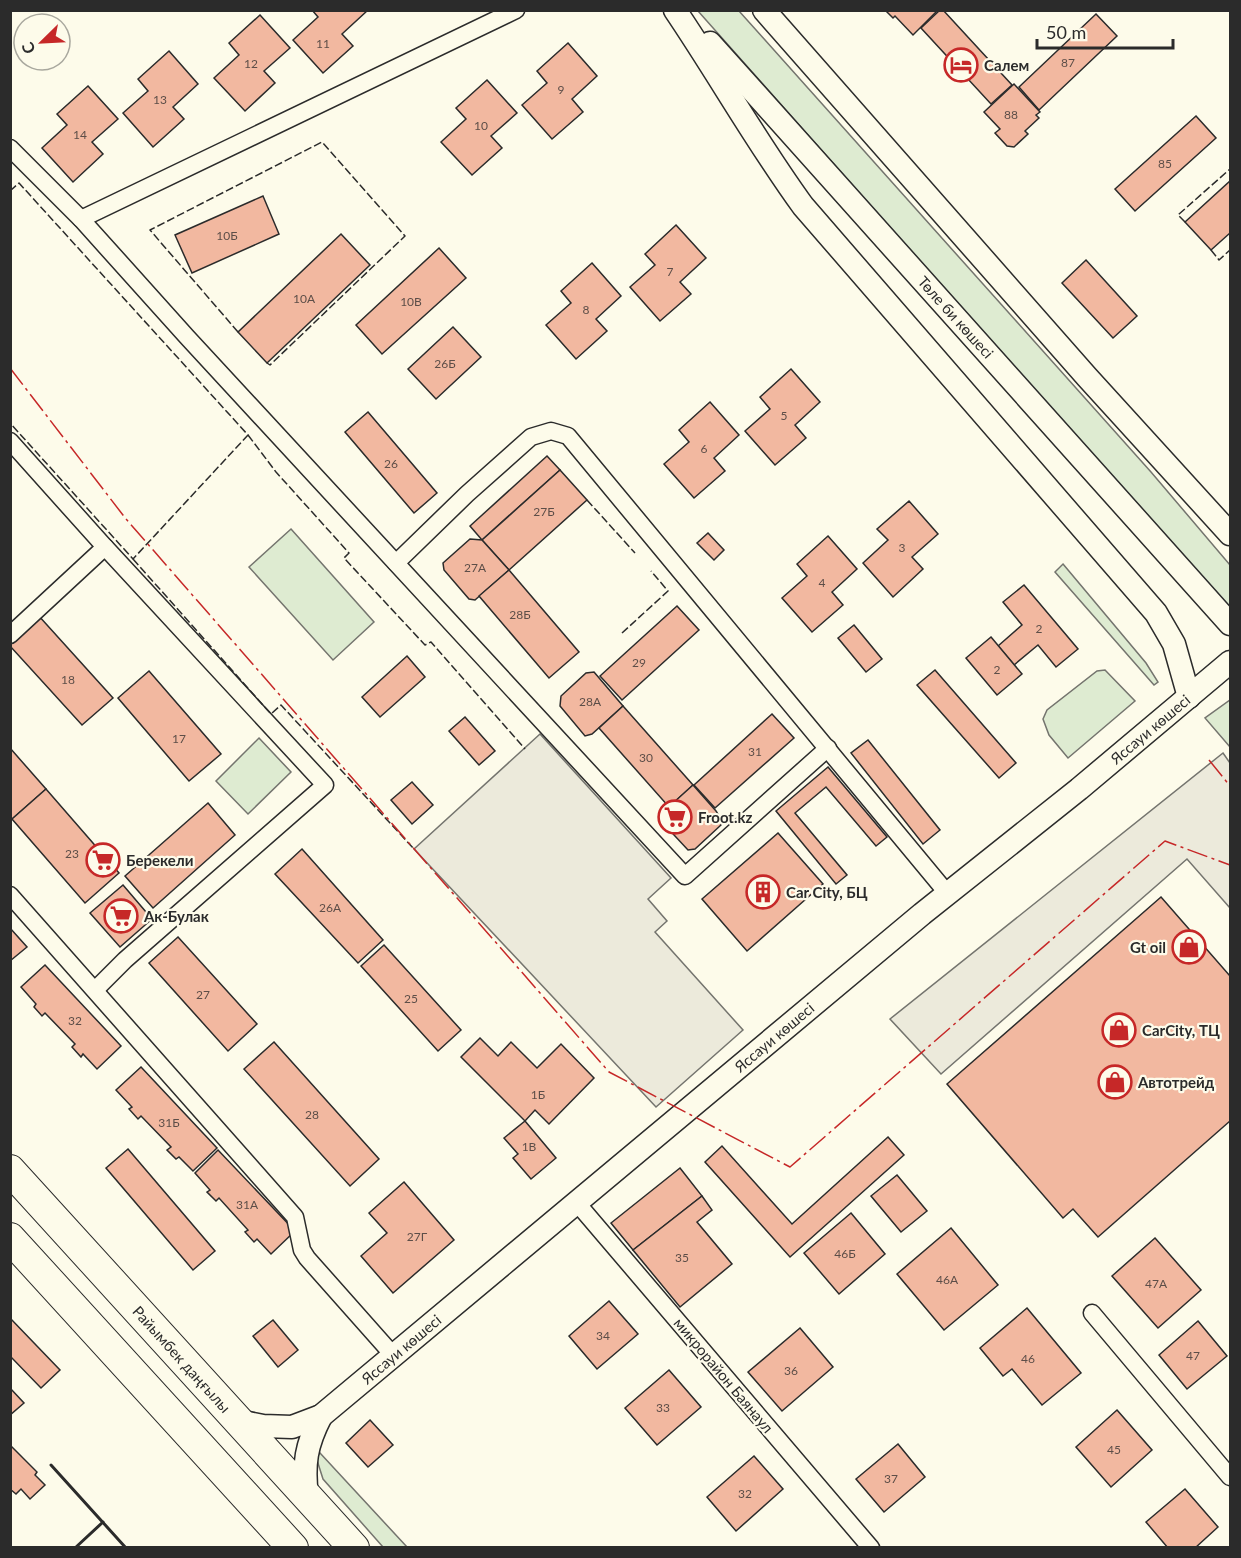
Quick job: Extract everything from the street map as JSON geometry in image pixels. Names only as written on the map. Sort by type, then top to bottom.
[{"type":"highway","name":"Райымбек даңғылы","points":[[10,1170],[354,1548]]},
{"type":"highway","points":[[10,1238],[293,1548]]},
{"type":"main road","points":[[675,10],[712,66],[754,137],[803,206],[1156,613],[1174,644],[1188,697]]},
{"type":"main road","name":"Төле би көшесі","points":[[681,10],[1230,624]]},
{"type":"main road","points":[[764,10],[1079,368],[1230,534]]},
{"type":"main road","name":"Яссауи көшесі","points":[[321,1416],[947,893],[1079,789],[1230,662]]},
{"type":"main road","points":[[238,1421],[263,1426],[292,1427],[321,1416]]},
{"type":"main road","points":[[307,1496],[304,1471],[306,1454],[311,1436],[321,1416]]},
{"type":"street","points":[[81,219],[516,10]]},
{"type":"street","points":[[12,152],[81,219],[685,876],[828,748]]},
{"type":"street","points":[[396,563],[467,494],[531,437],[551,431],[568,436],[947,893]]},
{"type":"street","points":[[10,441],[326,785],[125,960],[95,990]]},
{"type":"street","points":[[10,635],[105,547]]},
{"type":"street","points":[[10,895],[295,1217],[302,1250],[307,1258],[393,1355]]},
{"type":"street","name":"микрорайон Баянаул","points":[[577,1203],[871,1548]]},
{"type":"street","points":[[1092,1313],[1230,1477]]},
{"type":"green space","points":[[698,11],[739,11],[1151,472],[1230,565],[1230,611]]},
{"type":"green space","points":[[291,529],[374,622],[333,660],[249,567]]},
{"type":"green space","points":[[1063,564],[1146,663],[1158,682],[1154,685],[1055,572]]},
{"type":"green space","points":[[1105,670],[1135,701],[1068,758],[1049,735],[1043,719],[1047,710],[1097,671]]},
{"type":"green space","points":[[1230,700],[1230,747],[1205,718]]},
{"type":"green space","points":[[259,738],[291,772],[248,814],[216,781]]},
{"type":"green space","points":[[320,1453],[407,1547],[383,1547],[323,1479],[316,1457]]},
{"type":"shaded area","points":[[540,734],[671,878],[648,899],[667,921],[655,932],[743,1030],[656,1107],[414,849]]},
{"type":"shaded area","points":[[1223,753],[1230,763],[1230,908],[1187,859],[941,1074],[890,1019]]},
{"type":"building","points":[[312,10],[368,10],[342,34],[353,46],[323,73],[293,40],[318,17]]},
{"type":"building","points":[[885,10],[938,10],[913,35],[895,16],[893,18]]},
{"type":"building","points":[[940,10],[943,10],[1012,85],[991,104],[921,28]]},
{"type":"building","points":[[1096,14],[1117,36],[1039,110],[1019,87]]},
{"type":"building","points":[[260,15],[290,48],[264,71],[275,83],[245,111],[214,78],[239,55],[229,43]]},
{"type":"building","points":[[568,43],[597,76],[572,99],[583,112],[552,139],[522,105],[547,83],[537,71]]},
{"type":"building","points":[[169,51],[198,84],[173,107],[184,119],[153,147],[123,113],[148,91],[138,79]]},
{"type":"building","points":[[487,80],[517,113],[491,136],[502,148],[472,175],[441,142],[466,119],[456,108]]},
{"type":"building","points":[[1014,84],[1040,112],[1036,115],[1039,118],[1025,131],[1028,134],[1014,147],[1007,146],[995,133],[1000,129],[984,112]]},
{"type":"building","points":[[88,86],[118,119],[92,142],[103,154],[73,182],[42,148],[67,125],[57,114]]},
{"type":"building","points":[[1196,116],[1216,138],[1135,211],[1115,189]]},
{"type":"building","points":[[1230,181],[1230,233],[1211,250],[1185,222]]},
{"type":"building","points":[[263,196],[279,234],[192,273],[175,235]]},
{"type":"building","points":[[676,225],[706,258],[680,282],[691,294],[660,321],[630,287],[655,265],[645,254]]},
{"type":"building","points":[[341,234],[370,265],[267,363],[238,332]]},
{"type":"building","points":[[439,248],[466,278],[382,354],[356,325]]},
{"type":"building","points":[[1086,260],[1137,316],[1113,338],[1062,283]]},
{"type":"building","points":[[592,263],[621,296],[596,319],[607,331],[576,359],[546,325],[571,303],[561,291]]},
{"type":"building","points":[[453,327],[481,357],[436,399],[408,369]]},
{"type":"building","points":[[791,369],[820,402],[795,425],[806,438],[775,465],[745,431],[770,409],[760,397]]},
{"type":"building","points":[[710,402],[739,435],[714,458],[725,471],[694,498],[664,464],[689,442],[679,430]]},
{"type":"building","points":[[368,412],[437,493],[414,513],[345,432]]},
{"type":"building","points":[[547,456],[560,470],[482,540],[470,526]]},
{"type":"building","points":[[560,470],[587,500],[509,570],[482,540]]},
{"type":"building","points":[[909,501],[938,534],[912,557],[923,569],[893,597],[863,563],[888,540],[877,529]]},
{"type":"building","points":[[708,533],[724,550],[714,560],[697,543]]},
{"type":"building","points":[[828,536],[857,569],[832,592],[843,605],[812,632],[782,598],[807,576],[797,564]]},
{"type":"building","points":[[470,539],[482,540],[509,570],[475,600],[469,599],[444,570],[443,563]]},
{"type":"building","points":[[509,570],[579,652],[549,678],[479,596]]},
{"type":"building","points":[[1024,585],[1078,649],[1056,667],[1038,645],[1014,665],[998,646],[1022,625],[1003,602]]},
{"type":"building","points":[[677,606],[699,630],[622,700],[600,676]]},
{"type":"building","points":[[38,615],[113,698],[82,725],[10,646],[10,641]]},
{"type":"building","points":[[854,625],[882,659],[866,672],[838,638]]},
{"type":"building","points":[[991,637],[1022,674],[997,695],[966,658]]},
{"type":"building","points":[[407,656],[425,677],[380,717],[362,697]]},
{"type":"building","points":[[935,670],[1016,763],[999,778],[917,685]]},
{"type":"building","points":[[149,671],[221,754],[189,781],[118,698]]},
{"type":"building","points":[[594,672],[623,706],[592,734],[585,736],[560,706],[561,696],[586,673]]},
{"type":"building","points":[[623,706],[693,785],[669,807],[599,728]]},
{"type":"building","points":[[772,714],[794,738],[715,808],[694,785]]},
{"type":"building","points":[[465,717],[495,751],[479,765],[449,731]]},
{"type":"building","points":[[868,740],[940,830],[923,844],[851,753]]},
{"type":"building","points":[[10,748],[46,789],[12,819],[10,817]]},
{"type":"building","points":[[828,767],[887,837],[876,846],[826,787],[795,813],[847,875],[836,884],[776,811]]},
{"type":"building","points":[[412,782],[433,805],[412,824],[391,800]]},
{"type":"building","points":[[693,785],[716,811],[721,819],[721,825],[695,849],[688,850],[661,821],[662,813]]},
{"type":"building","points":[[46,789],[119,873],[85,903],[12,819]]},
{"type":"building","points":[[208,803],[235,835],[153,908],[125,876]]},
{"type":"building","name":"Car City, БЦ","points":[[778,833],[823,884],[747,951],[702,899]]},
{"type":"building","points":[[302,849],[383,940],[358,963],[275,874]]},
{"type":"building","name":"Ак-Булак","points":[[123,885],[152,919],[120,947],[90,913]]},
{"type":"building","name":"CarCity, ТЦ","points":[[1161,897],[1230,976],[1230,1121],[1098,1237],[1073,1209],[1063,1218],[947,1084]]},
{"type":"building","points":[[10,928],[27,947],[10,961]]},
{"type":"building","points":[[178,937],[257,1024],[228,1051],[149,963]]},
{"type":"building","points":[[384,945],[461,1030],[438,1051],[361,966]]},
{"type":"building","points":[[45,965],[121,1046],[97,1069],[83,1054],[81,1057],[72,1047],[75,1044],[45,1013],[42,1016],[34,1007],[36,1004],[21,987]]},
{"type":"building","points":[[480,1038],[498,1056],[511,1042],[537,1068],[561,1044],[594,1078],[549,1124],[535,1110],[525,1121],[461,1057]]},
{"type":"building","points":[[274,1042],[379,1159],[350,1186],[244,1069]]},
{"type":"building","points":[[141,1067],[217,1148],[193,1171],[179,1157],[176,1159],[167,1150],[171,1147],[141,1116],[138,1119],[129,1109],[132,1107],[116,1090]]},
{"type":"building","points":[[525,1121],[556,1158],[531,1179],[513,1158],[518,1154],[504,1138]]},
{"type":"building","points":[[888,1137],[904,1155],[790,1257],[705,1162],[722,1146],[792,1224]]},
{"type":"building","points":[[128,1149],[215,1251],[193,1270],[106,1168]]},
{"type":"building","points":[[218,1150],[295,1231],[271,1254],[257,1239],[254,1242],[245,1232],[248,1230],[219,1198],[216,1201],[207,1192],[210,1190],[195,1173]]},
{"type":"building","points":[[680,1168],[702,1196],[633,1250],[611,1223]]},
{"type":"building","points":[[897,1175],[927,1211],[901,1232],[871,1196]]},
{"type":"building","points":[[404,1182],[454,1240],[393,1293],[361,1256],[387,1233],[369,1213]]},
{"type":"building","points":[[702,1196],[712,1210],[697,1222],[732,1264],[680,1307],[633,1250]]},
{"type":"building","points":[[851,1213],[885,1254],[839,1294],[804,1253]]},
{"type":"building","points":[[951,1228],[998,1285],[944,1330],[897,1274]]},
{"type":"building","points":[[1155,1238],[1201,1290],[1158,1328],[1112,1276]]},
{"type":"building","points":[[609,1301],[638,1334],[597,1369],[569,1336]]},
{"type":"building","points":[[1027,1308],[1081,1373],[1042,1405],[1012,1369],[1003,1376],[980,1348]]},
{"type":"building","points":[[10,1318],[60,1370],[41,1388],[10,1356]]},
{"type":"building","points":[[273,1320],[298,1350],[278,1367],[253,1336]]},
{"type":"building","points":[[1198,1321],[1227,1356],[1187,1389],[1159,1355]]},
{"type":"building","points":[[800,1328],[833,1367],[782,1411],[748,1372]]},
{"type":"building","points":[[669,1370],[701,1407],[657,1445],[625,1408]]},
{"type":"building","points":[[10,1388],[24,1403],[10,1415]]},
{"type":"building","points":[[1117,1410],[1152,1450],[1111,1487],[1076,1447]]},
{"type":"building","points":[[370,1420],[393,1445],[368,1467],[346,1443]]},
{"type":"building","points":[[898,1444],[925,1477],[884,1512],[856,1479]]},
{"type":"building","points":[[10,1445],[37,1472],[35,1475],[45,1485],[30,1499],[21,1489],[16,1494],[10,1489]]},
{"type":"building","points":[[754,1456],[783,1489],[736,1531],[707,1497]]},
{"type":"building","points":[[1185,1489],[1218,1527],[1195,1548],[1168,1548],[1146,1522]]},
{"type":"fence","points":[[238,332],[150,230],[322,142],[405,236],[270,365],[267,363]]},
{"type":"fence","points":[[1185,222],[1178,215],[1230,169]]},
{"type":"fence","points":[[10,191],[19,183],[248,435],[133,559],[10,423]]},
{"type":"fence","points":[[1211,250],[1219,260],[1230,250]]},
{"type":"fence","points":[[248,435],[276,472],[349,553],[344,558],[425,645],[431,642],[525,749]]},
{"type":"fence","points":[[587,500],[635,553]]},
{"type":"fence","points":[[133,559],[271,714],[281,705],[414,849]]},
{"type":"fence","points":[[622,633],[668,591],[651,571]]},
{"type":"wall","points":[[51,1465],[126,1548]]},
{"type":"wall","points":[[75,1548],[103,1522]]},
{"type":"power","points":[[10,368],[126,519],[609,1072],[790,1167],[1165,841],[1230,865]]},
{"type":"power","points":[[1209,760],[1230,786]]},
{"type":"place","name":"Салем","points":[[961,65]]},
{"type":"place","name":"Froot.kz","points":[[675,817]]},
{"type":"place","name":"Берекели","points":[[103,860]]},
{"type":"place","name":"Car City, БЦ","points":[[763,892]]},
{"type":"place","name":"Ак-Булак","points":[[121,916]]},
{"type":"place","name":"Gt oil","points":[[1189,947]]},
{"type":"place","name":"CarCity, ТЦ","points":[[1119,1030]]},
{"type":"place","name":"Автотрейд","points":[[1115,1082]]}]
